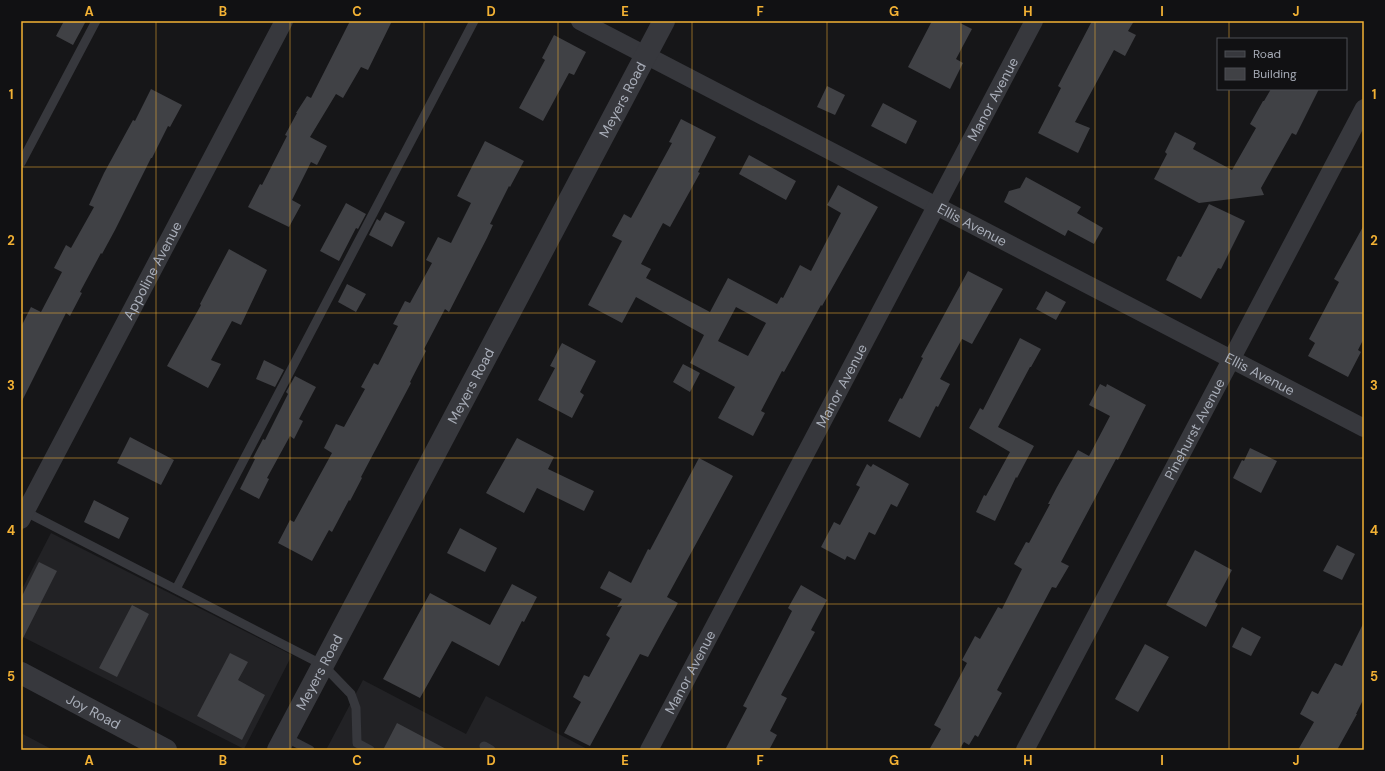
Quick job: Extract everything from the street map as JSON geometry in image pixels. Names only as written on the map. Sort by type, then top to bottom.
[{"type":"street","name":"Appoline Avenue","points":[[22,514],[284,21]]},
{"type":"street","name":"Ellis Avenue","points":[[580,21],[1364,428]]},
{"type":"street","name":"Meyers Road","points":[[282,744],[664,21]]},
{"type":"street","name":"Manor Avenue","points":[[649,750],[1034,21]]},
{"type":"street","name":"Pinehurst Avenue","points":[[1025,750],[1364,108]]},
{"type":"street","name":"Joy Road","points":[[21,673],[144,742],[166,750]]},
{"type":"lane","points":[[21,163],[96,21]]},
{"type":"lane","points":[[176,589],[474,21]]},
{"type":"lane","points":[[22,514],[176,589],[323,665],[351,694],[356,708],[355,746],[370,750]]},
{"type":"lane","points":[[282,744],[310,750]]},
{"type":"shaded area","points":[[51,533],[292,655],[244,749],[21,636],[21,591]]},
{"type":"shaded area","points":[[363,680],[466,734],[486,696],[589,750],[326,750]]},
{"type":"shaded area","points":[[21,733],[53,750],[21,750]]},
{"type":"building","points":[[64,21],[86,21],[73,45],[56,36]]},
{"type":"building","points":[[350,21],[392,21],[368,70],[361,67],[343,98],[336,94],[310,137],[327,146],[317,165],[311,162],[292,200],[301,205],[289,227],[248,207],[260,184],[262,185],[287,136],[285,135],[296,113],[307,96],[311,98]]},
{"type":"building","points":[[932,21],[956,21],[972,29],[956,59],[963,63],[950,89],[908,67]]},
{"type":"building","points":[[1092,21],[1134,21],[1128,31],[1136,35],[1125,56],[1114,50],[1075,122],[1090,128],[1078,153],[1038,133],[1061,88],[1058,86]]},
{"type":"building","points":[[554,35],[586,52],[574,75],[569,73],[543,121],[519,108],[545,60],[542,58]]},
{"type":"building","points":[[827,86],[845,95],[835,115],[817,107]]},
{"type":"building","points":[[151,89],[182,105],[170,127],[168,126],[151,158],[115,230],[80,292],[82,293],[70,316],[66,313],[21,403],[21,327],[31,307],[41,312],[62,272],[54,268],[66,245],[71,248],[94,207],[89,205],[104,173],[133,120],[135,121]]},
{"type":"building","points":[[1270,90],[1318,90],[1296,135],[1292,133],[1261,188],[1264,195],[1199,203],[1154,179],[1167,154],[1165,152],[1175,132],[1196,143],[1193,149],[1232,170],[1256,128],[1250,124]]},
{"type":"building","points":[[883,103],[917,121],[906,144],[871,126]]},
{"type":"building","points":[[681,119],[716,137],[698,172],[700,173],[670,227],[663,223],[641,264],[651,269],[646,278],[710,312],[728,278],[777,304],[781,297],[783,298],[800,265],[811,271],[841,213],[827,205],[838,185],[878,207],[784,372],[782,371],[761,411],[765,413],[753,436],[718,418],[735,387],[690,363],[704,335],[636,297],[622,323],[588,305],[622,241],[612,236],[624,214],[631,218],[672,143],[669,142]],"holes":[[[736,307],[766,323],[748,356],[718,341]]]},
{"type":"building","points":[[485,141],[524,161],[510,187],[509,186],[490,224],[493,225],[487,238],[449,312],[445,309],[424,349],[426,351],[410,382],[411,383],[361,477],[362,478],[350,501],[349,500],[332,532],[329,530],[312,561],[278,543],[290,520],[294,522],[332,453],[324,448],[336,424],[344,427],[365,389],[361,387],[374,363],[378,365],[398,326],[393,324],[405,301],[410,303],[432,263],[426,260],[438,237],[451,243],[471,203],[457,196]]},
{"type":"building","points":[[749,155],[796,181],[786,200],[739,174]]},
{"type":"building","points":[[1026,177],[1081,207],[1077,213],[1103,228],[1094,244],[1068,230],[1065,236],[1004,202],[1009,191],[1020,188]]},
{"type":"building","points":[[346,203],[366,214],[358,229],[356,228],[339,261],[320,251]]},
{"type":"building","points":[[1209,204],[1245,221],[1221,269],[1218,268],[1201,299],[1166,280],[1178,256],[1181,257]]},
{"type":"building","points":[[385,212],[405,222],[392,247],[369,235],[377,219],[380,221]]},
{"type":"building","points":[[1364,225],[1364,338],[1358,350],[1361,352],[1348,377],[1308,356],[1315,343],[1309,339],[1339,282],[1334,279]]},
{"type":"building","points":[[229,249],[267,270],[241,325],[232,321],[211,360],[221,364],[208,388],[167,366],[201,305],[200,304]]},
{"type":"building","points":[[968,271],[1003,289],[972,344],[962,339],[940,379],[950,384],[938,407],[936,406],[920,438],[888,421],[900,398],[902,399],[923,358],[921,357]]},
{"type":"building","points":[[347,284],[366,294],[356,312],[338,302]]},
{"type":"building","points":[[1046,291],[1066,302],[1056,320],[1036,309]]},
{"type":"building","points":[[1020,338],[1041,349],[998,427],[1034,446],[1017,478],[1016,477],[995,521],[976,512],[984,495],[986,496],[1010,452],[969,428],[980,408],[983,410]]},
{"type":"building","points":[[562,343],[596,361],[580,392],[584,395],[572,418],[538,400],[555,368],[550,366]]},
{"type":"building","points":[[264,360],[284,370],[275,387],[256,379]]},
{"type":"building","points":[[683,364],[700,373],[690,392],[673,382]]},
{"type":"building","points":[[295,376],[316,387],[299,419],[303,421],[294,439],[290,436],[267,478],[269,479],[259,499],[240,489],[255,459],[253,458],[263,439],[265,440],[288,394],[286,392]]},
{"type":"building","points":[[1100,384],[1106,387],[1107,384],[1146,405],[1118,460],[1116,459],[1061,562],[1069,566],[1056,588],[1052,587],[997,690],[1002,693],[978,737],[975,735],[969,745],[964,742],[959,750],[929,750],[941,729],[934,725],[967,663],[962,660],[975,636],[980,639],[998,607],[1002,609],[1022,569],[1014,564],[1026,542],[1029,543],[1050,504],[1048,504],[1078,450],[1089,456],[1110,416],[1089,405]]},
{"type":"building","points":[[130,437],[174,460],[161,485],[117,463]]},
{"type":"building","points":[[517,438],[554,457],[548,469],[594,491],[584,511],[537,488],[524,513],[486,493]]},
{"type":"building","points":[[1250,448],[1277,461],[1261,493],[1233,478]]},
{"type":"building","points":[[699,458],[733,476],[667,597],[678,603],[648,657],[640,654],[590,746],[564,733],[581,702],[573,697],[584,675],[589,677],[610,638],[606,635],[622,606],[617,607],[622,599],[600,588],[609,571],[631,583],[648,549],[650,550]]},
{"type":"building","points":[[867,464],[871,467],[873,464],[909,484],[897,507],[891,504],[875,535],[869,532],[855,560],[847,556],[845,560],[821,547],[834,522],[840,525],[860,487],[856,485]]},
{"type":"building","points":[[94,500],[129,518],[119,539],[84,522]]},
{"type":"building","points":[[460,528],[497,548],[485,572],[447,553]]},
{"type":"building","points":[[1337,545],[1355,554],[1342,580],[1323,571]]},
{"type":"building","points":[[1195,550],[1232,570],[1215,602],[1218,604],[1206,627],[1166,605]]},
{"type":"building","points":[[39,562],[57,571],[21,642],[21,598]]},
{"type":"building","points":[[512,584],[537,597],[524,622],[522,621],[499,666],[452,641],[420,698],[383,679],[430,593],[490,625]]},
{"type":"building","points":[[801,585],[827,600],[811,630],[815,632],[781,695],[787,698],[770,731],[777,735],[769,750],[725,750],[747,708],[743,706],[792,611],[788,608]]},
{"type":"building","points":[[132,605],[149,614],[117,677],[99,668]]},
{"type":"building","points":[[1364,622],[1364,698],[1357,714],[1337,750],[1298,750],[1314,722],[1300,714],[1312,691],[1318,694],[1335,663],[1342,666]]},
{"type":"building","points":[[1242,627],[1261,637],[1251,656],[1232,647]]},
{"type":"building","points":[[1145,644],[1169,657],[1138,712],[1115,699]]},
{"type":"building","points":[[230,653],[248,662],[238,680],[265,695],[242,740],[197,716]]},
{"type":"building","points":[[397,723],[448,750],[383,750]]}]
